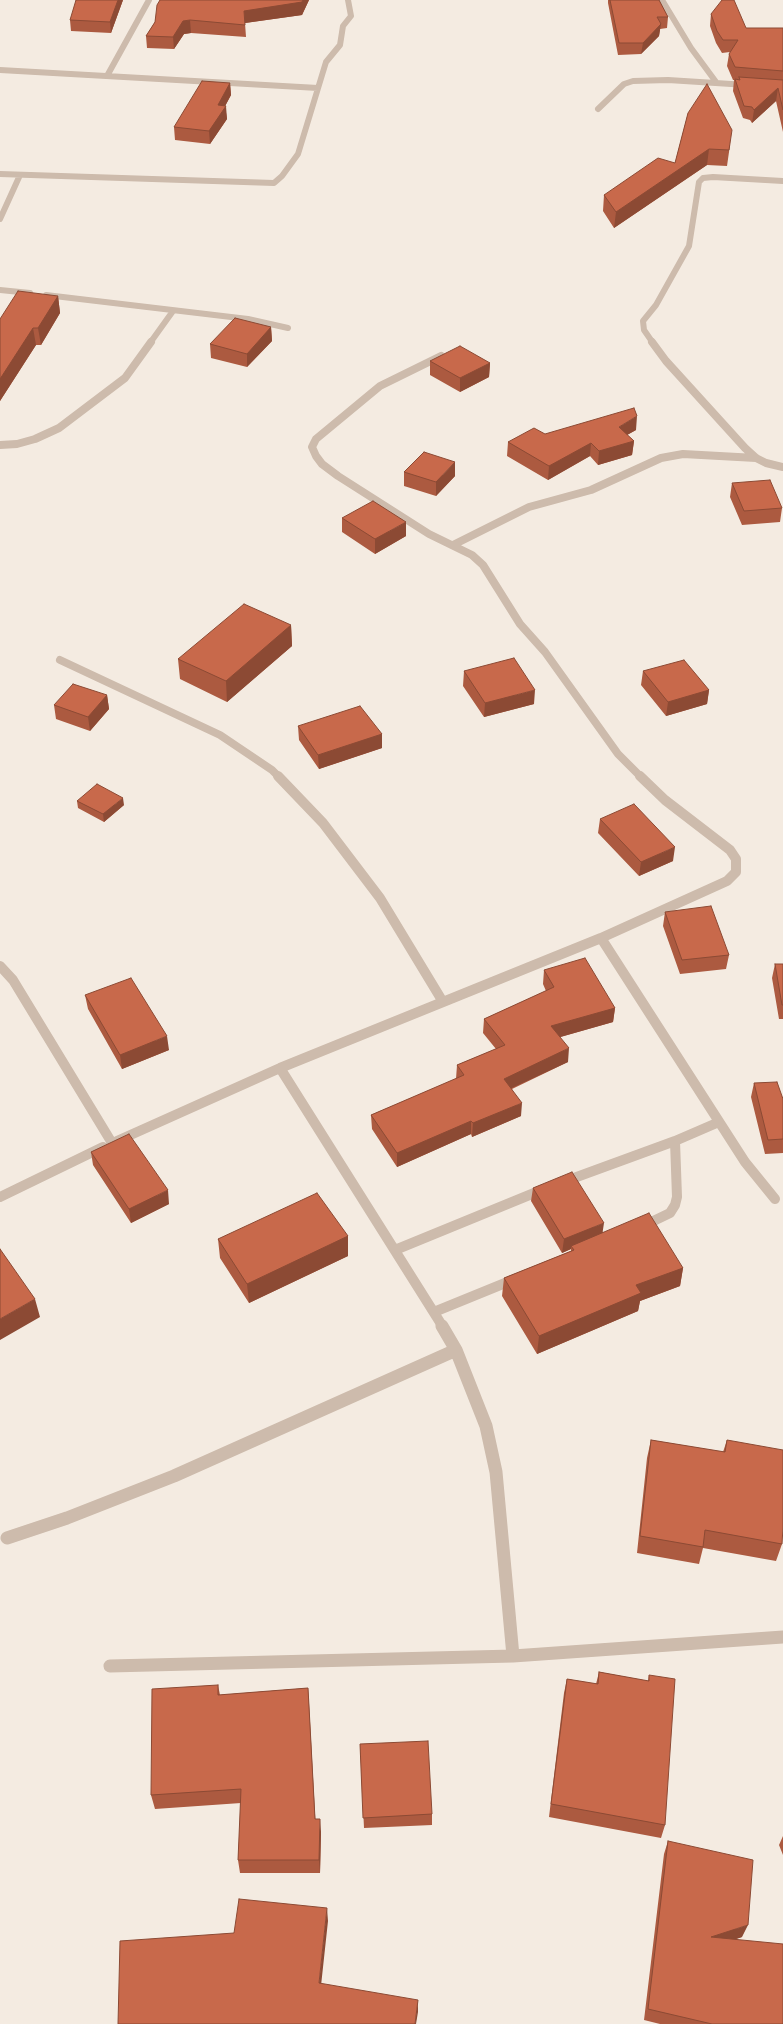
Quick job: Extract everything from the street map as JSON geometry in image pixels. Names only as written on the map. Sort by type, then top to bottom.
[{"type":"street","points":[[106,76],[149,0]]},
{"type":"street","points":[[0,174],[274,183],[282,176],[298,154],[326,62],[340,45],[343,26],[351,16],[348,0]]},
{"type":"street","points":[[662,0],[691,48],[716,82]]},
{"type":"street","points":[[0,70],[318,88]]},
{"type":"street","points":[[598,108],[624,84],[633,80],[716,82],[752,85]]},
{"type":"street","points":[[0,219],[5,211],[20,175]]},
{"type":"street","points":[[783,181],[713,177],[703,178],[699,182],[689,246],[656,305],[643,321],[644,330],[666,361],[756,458],[766,463],[783,467]]},
{"type":"street","points":[[0,290],[173,311],[248,318],[288,328]]},
{"type":"street","points":[[0,445],[17,444],[35,439],[59,428],[125,378],[173,311]]},
{"type":"street","points":[[0,1197],[112,1143],[280,1068],[601,938],[727,881],[736,872],[736,859],[730,850],[665,800],[638,776],[618,754],[545,652],[520,624],[483,565],[472,555],[430,534],[338,476],[322,464],[312,447],[316,439],[380,386],[441,356]]},
{"type":"street","points":[[453,545],[529,507],[591,490],[661,458],[684,454],[756,458]]},
{"type":"street","points":[[60,660],[220,735],[272,770],[323,823],[380,898],[443,1002]]},
{"type":"street","points":[[601,938],[745,1162],[775,1199]]},
{"type":"street","points":[[0,966],[13,980],[112,1143]]},
{"type":"street","points":[[280,1068],[434,1312],[456,1350],[486,1426],[496,1472],[513,1656]]},
{"type":"street","points":[[395,1250],[546,1188],[675,1141],[719,1122]]},
{"type":"street","points":[[635,1229],[670,1212],[675,1205],[677,1197],[675,1141]]},
{"type":"street","points":[[434,1312],[528,1274]]},
{"type":"street","points":[[8,1538],[68,1518],[174,1476],[456,1350]]},
{"type":"street","points":[[110,1666],[513,1656],[783,1637]]},
{"type":"building","points":[[76,0],[118,0],[110,22],[70,20]]},
{"type":"building","points":[[160,0],[303,0],[302,2],[244,11],[245,25],[190,20],[183,21],[173,37],[146,36],[155,22],[157,5]]},
{"type":"building","points":[[610,0],[659,0],[668,17],[657,17],[661,24],[643,43],[619,43]]},
{"type":"building","points":[[722,0],[734,0],[746,28],[783,28],[783,71],[735,67],[729,54],[738,40],[723,40],[717,31],[711,14]]},
{"type":"building","points":[[739,77],[783,80],[783,110],[778,88],[754,110],[752,107],[744,106],[735,79],[740,80]]},
{"type":"building","points":[[202,81],[230,83],[218,105],[226,106],[209,131],[174,127]]},
{"type":"building","points":[[707,84],[732,130],[729,150],[709,149],[616,212],[604,195],[658,158],[675,163],[688,113]]},
{"type":"building","points":[[18,291],[58,296],[38,328],[33,328],[0,379],[0,319]]},
{"type":"building","points":[[235,318],[271,327],[247,354],[210,344]]},
{"type":"building","points":[[460,346],[490,363],[460,378],[430,361]]},
{"type":"building","points":[[634,408],[637,416],[619,427],[634,441],[599,451],[591,443],[549,466],[508,442],[534,428],[545,434]]},
{"type":"building","points":[[424,452],[455,462],[436,482],[404,472]]},
{"type":"building","points":[[770,480],[782,508],[744,511],[732,483]]},
{"type":"building","points":[[373,501],[406,522],[375,539],[342,518]]},
{"type":"building","points":[[244,604],[291,625],[226,681],[178,659]]},
{"type":"building","points":[[514,658],[535,690],[485,703],[464,671]]},
{"type":"building","points":[[684,660],[709,690],[668,702],[643,671]]},
{"type":"building","points":[[73,684],[107,695],[88,717],[54,705]]},
{"type":"building","points":[[360,706],[382,734],[318,755],[298,726]]},
{"type":"building","points":[[97,784],[123,798],[103,814],[77,801]]},
{"type":"building","points":[[634,804],[675,847],[641,862],[600,819]]},
{"type":"building","points":[[711,906],[729,955],[682,960],[665,912]]},
{"type":"building","points":[[585,958],[615,1008],[551,1026],[569,1048],[504,1079],[522,1103],[473,1123],[471,1121],[397,1153],[371,1115],[464,1075],[457,1065],[505,1045],[484,1019],[554,987],[544,970]]},
{"type":"building","points":[[775,964],[783,964],[783,1005],[782,1005]]},
{"type":"building","points":[[131,978],[167,1036],[120,1055],[85,995]]},
{"type":"building","points":[[777,1082],[783,1099],[783,1139],[768,1140],[754,1083]]},
{"type":"building","points":[[129,1134],[168,1190],[129,1209],[91,1152]]},
{"type":"building","points":[[572,1172],[604,1223],[564,1239],[533,1188]]},
{"type":"building","points":[[317,1193],[348,1236],[247,1284],[218,1239]]},
{"type":"building","points":[[649,1213],[683,1268],[636,1285],[641,1293],[539,1336],[504,1278],[574,1250],[571,1246]]},
{"type":"building","points":[[0,1249],[35,1299],[0,1319]]},
{"type":"building","points":[[651,1440],[725,1452],[727,1440],[783,1450],[782,1544],[705,1530],[703,1547],[640,1536]]},
{"type":"building","points":[[599,1672],[649,1681],[649,1675],[675,1679],[665,1825],[551,1804],[567,1679],[598,1684]]},
{"type":"building","points":[[218,1685],[218,1695],[308,1688],[315,1819],[320,1819],[319,1860],[238,1860],[241,1789],[151,1795],[152,1689]]},
{"type":"building","points":[[428,1741],[432,1814],[363,1818],[360,1744]]},
{"type":"building","points":[[668,1841],[753,1860],[748,1925],[711,1937],[783,1944],[783,2024],[712,2024],[648,2009]]},
{"type":"building","points":[[239,1899],[327,1908],[319,1983],[418,2000],[415,2024],[118,2024],[120,1941],[234,1933]]}]
